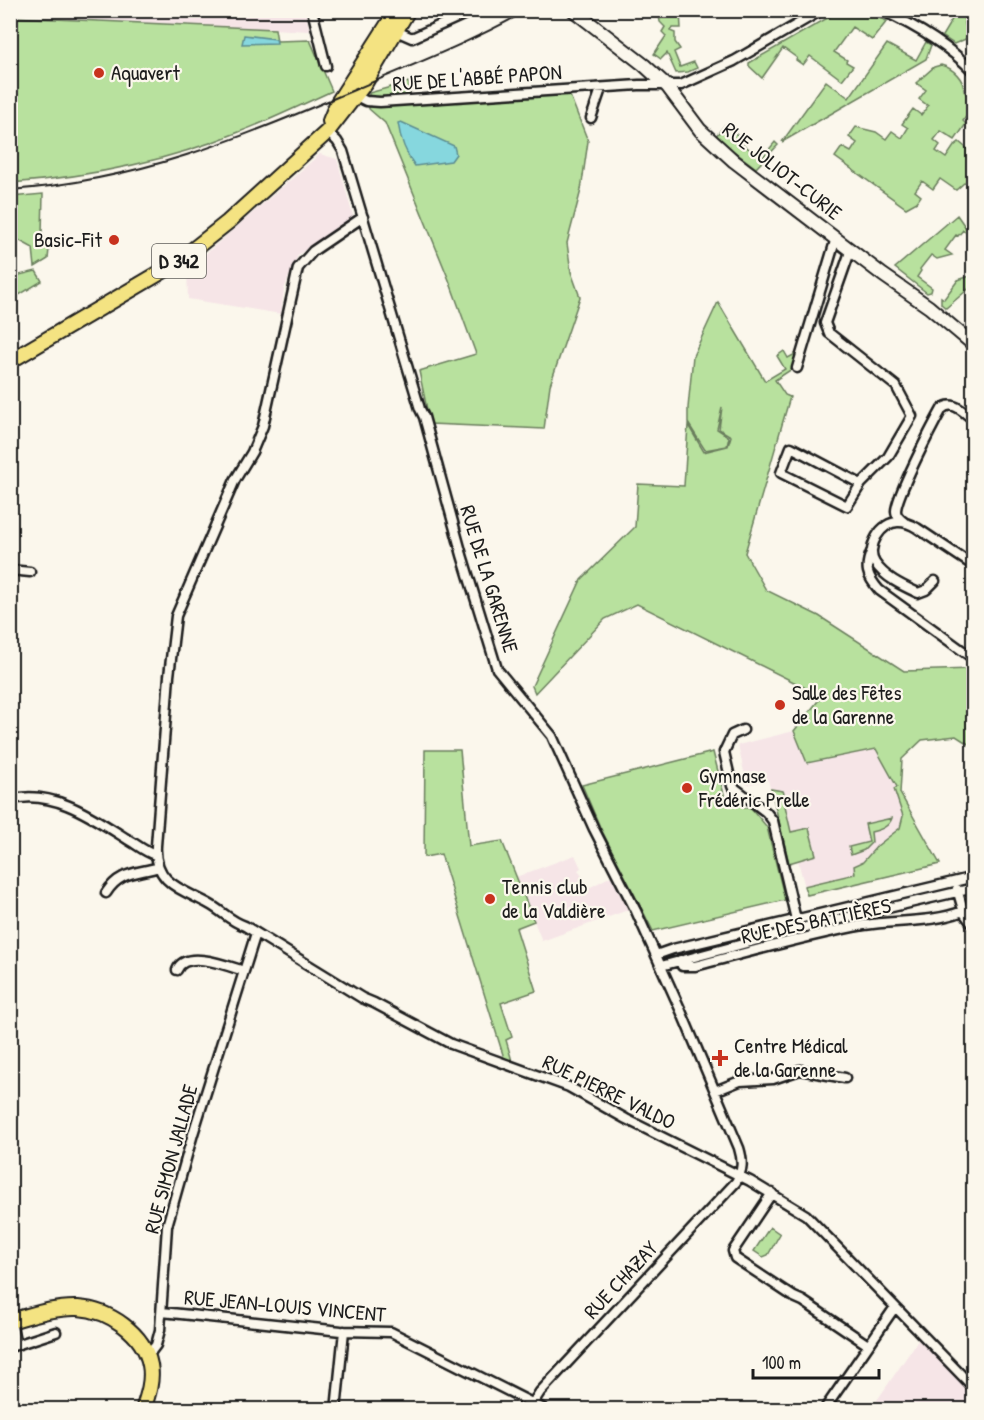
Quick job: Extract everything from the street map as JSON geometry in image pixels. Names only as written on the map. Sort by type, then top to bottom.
[{"type":"main road","name":"D 342","points":[[327,132],[331,114],[397,10]]},
{"type":"main road","name":"D 342","points":[[10,361],[175,264],[228,222],[327,132],[356,96],[408,10]]},
{"type":"main road","name":"RUE JOLIOT-CURIE","points":[[574,12],[644,65],[667,86],[699,130],[754,178],[929,307],[974,345]]},
{"type":"main road","points":[[11,1321],[63,1308],[79,1308],[114,1318],[140,1344],[147,1357],[151,1379],[143,1410]]},
{"type":"street","points":[[312,10],[326,66]]},
{"type":"street","points":[[396,31],[412,38],[474,10]]},
{"type":"street","name":"RUE DE L'ABBÉ PAPON","points":[[356,96],[366,101],[380,102],[639,85],[681,85],[734,61],[822,10]]},
{"type":"street","points":[[881,10],[927,35],[974,72]]},
{"type":"street","points":[[591,118],[601,89]]},
{"type":"street","name":"RUE DE LA GARENNE","points":[[327,132],[337,141],[343,151],[424,417],[497,669],[552,735],[594,829],[661,966],[715,1091],[739,1148],[742,1162],[740,1176]]},
{"type":"street","points":[[10,800],[34,797],[70,807],[85,813],[155,855],[176,616],[235,480],[252,452],[263,426],[298,268],[313,250],[363,217]]},
{"type":"street","points":[[797,368],[836,238]]},
{"type":"street","points":[[851,249],[825,323],[829,333],[896,386],[912,416],[888,457],[861,484],[847,506],[781,473],[791,447],[861,484]]},
{"type":"street","points":[[974,420],[952,405],[942,408],[902,492],[896,511],[899,518],[974,566]]},
{"type":"street","points":[[907,523],[897,521],[886,526],[876,537],[867,561],[870,579],[879,590],[974,659]]},
{"type":"street","points":[[872,550],[874,562],[883,572],[918,593],[926,590],[935,581]]},
{"type":"street","points":[[10,570],[30,572]]},
{"type":"street","points":[[743,730],[732,735],[724,752],[732,786],[770,816],[800,939]]},
{"type":"street","name":"RUE PIERRE VALDO","points":[[155,855],[165,878],[173,886],[209,904],[226,917],[362,998],[386,1008],[445,1041],[569,1087],[626,1119],[772,1193],[806,1215],[974,1388]]},
{"type":"street","points":[[106,893],[114,881],[127,874],[159,867]]},
{"type":"street","points":[[957,887],[974,877]]},
{"type":"street","points":[[656,956],[673,949],[797,925],[957,887],[974,888]]},
{"type":"street","points":[[957,887],[963,911],[974,926]]},
{"type":"street","name":"RUE DES BATTIÈRES","points":[[680,960],[682,966],[695,966],[800,939],[878,923],[949,917],[963,911]]},
{"type":"street","points":[[661,966],[797,925]]},
{"type":"street","name":"RUE SIMON JALLADE","points":[[147,1357],[150,1356],[157,1343],[162,1312],[167,1226],[256,933]]},
{"type":"street","points":[[177,970],[182,963],[190,959],[216,962],[244,971]]},
{"type":"street","points":[[715,1091],[740,1082],[773,1079],[800,1070],[845,1078]]},
{"type":"street","name":"RUE CHAZAY","points":[[532,1406],[564,1366],[740,1176]]},
{"type":"street","points":[[772,1193],[733,1251],[735,1258],[868,1345]]},
{"type":"street","points":[[824,1410],[895,1307]]},
{"type":"street","name":"RUE JEAN-LOUIS VINCENT","points":[[162,1312],[344,1331],[391,1332],[532,1406],[546,1410]]},
{"type":"street","points":[[11,1321],[13,1346],[56,1332]]},
{"type":"street","points":[[336,1410],[344,1331]]},
{"type":"shaded area","points":[[64,11],[305,11],[310,31],[69,19]]},
{"type":"shaded area","points":[[320,154],[337,159],[353,216],[298,255],[284,289],[281,314],[188,299],[187,270]]},
{"type":"shaded area","points":[[794,731],[807,763],[876,749],[940,864],[807,895],[798,861],[789,863],[768,780],[747,785],[738,745]]},
{"type":"shaded area","points":[[575,855],[581,868],[578,870],[589,888],[611,876],[628,910],[542,941],[516,877]]},
{"type":"shaded area","points":[[919,1339],[973,1395],[973,1409],[871,1409]]},
{"type":"green space","points":[[653,11],[683,11],[680,12],[681,28],[672,28],[670,31],[675,33],[675,42],[680,49],[674,52],[680,67],[694,62],[697,68],[688,72],[676,73],[667,53],[661,59],[654,54],[666,36],[662,32],[665,27],[660,22],[659,15]]},
{"type":"green space","points":[[860,11],[887,21],[872,40],[852,27],[834,52],[853,66],[842,80],[810,56],[803,65],[783,48],[762,78],[749,66],[749,63],[836,13]]},
{"type":"green space","points":[[957,11],[974,11],[963,14],[968,38],[954,44],[942,36]]},
{"type":"green space","points":[[11,17],[275,29],[277,41],[310,40],[332,91],[251,127],[184,151],[98,172],[11,183]]},
{"type":"green space","points":[[926,42],[931,45],[926,59],[782,142],[826,81],[849,98],[887,44],[916,60]]},
{"type":"green space","points":[[941,65],[954,71],[960,78],[964,91],[973,102],[973,113],[970,111],[963,121],[966,124],[955,140],[941,131],[934,140],[940,145],[936,151],[946,158],[959,142],[970,151],[973,147],[973,175],[956,190],[940,179],[933,189],[922,181],[915,191],[921,196],[917,202],[906,208],[835,157],[842,147],[851,152],[857,143],[849,137],[856,127],[876,132],[886,139],[892,131],[902,138],[908,128],[902,124],[913,109],[921,115],[928,106],[919,99],[926,90],[916,83],[934,67]]},
{"type":"green space","points":[[409,82],[410,104],[569,93],[588,141],[581,190],[567,243],[571,272],[580,297],[550,385],[544,429],[430,424],[419,371],[476,354],[449,280],[385,123],[369,109],[369,93]]},
{"type":"green space","points":[[725,125],[743,140],[741,143],[762,158],[775,142],[778,145],[756,168],[715,137]]},
{"type":"green space","points":[[43,194],[42,233],[49,249],[48,259],[35,267],[33,248],[11,236],[11,197]]},
{"type":"green space","points":[[957,215],[973,238],[963,230],[958,236],[956,235],[945,250],[952,255],[937,259],[931,255],[917,277],[932,288],[931,292],[927,293],[895,268]]},
{"type":"green space","points":[[36,271],[42,281],[11,300],[11,277]]},
{"type":"green space","points":[[973,275],[973,285],[946,308],[941,304],[941,297],[944,299],[958,280]]},
{"type":"green space","points":[[718,302],[765,381],[785,369],[777,356],[784,351],[788,358],[797,353],[792,369],[775,380],[785,395],[790,397],[745,553],[766,590],[819,616],[904,671],[973,669],[973,747],[956,736],[922,740],[902,759],[900,793],[940,864],[807,895],[804,886],[855,874],[854,866],[863,862],[877,846],[900,828],[903,816],[894,789],[897,787],[876,749],[807,763],[794,731],[822,696],[637,604],[605,619],[535,693],[532,686],[581,580],[635,527],[638,484],[684,486],[688,425],[704,452],[728,446],[731,436],[719,429],[722,407],[717,429],[729,437],[727,446],[705,450],[688,423],[693,356]]},
{"type":"green space","name":"Tennis club de la Valdière","points":[[425,750],[460,750],[469,846],[502,841],[534,921],[516,928],[536,991],[501,1003],[512,1037],[506,1040],[512,1061],[504,1058],[441,854],[424,857]]},
{"type":"green space","points":[[713,752],[725,798],[736,798],[742,802],[744,808],[751,808],[767,827],[785,900],[653,931],[600,827],[582,785]]},
{"type":"green space","points":[[771,789],[783,791],[791,832],[809,828],[816,855],[789,863]]},
{"type":"green space","points":[[892,818],[886,826],[871,832],[872,842],[864,850],[851,855],[849,847],[869,842],[865,824]]},
{"type":"green space","points":[[770,1227],[780,1234],[768,1255],[763,1257],[754,1251]]},
{"type":"water","points":[[244,35],[276,39],[277,43],[242,44]]},
{"type":"water","points":[[401,122],[454,146],[456,154],[451,161],[415,166],[402,140],[398,123]]},
{"type":"railway","points":[[10,190],[101,177],[145,167],[228,141],[442,53],[528,10]]},
{"type":"place","name":"Aquavert","points":[[99,73]]},
{"type":"place","name":"Basic-Fit","points":[[114,240]]},
{"type":"place","name":"Salle des Fêtes de la Garenne","points":[[780,705]]},
{"type":"place","name":"Gymnase Frédéric Prelle","points":[[687,788]]},
{"type":"place","name":"Tennis club de la Valdière","points":[[490,899]]},
{"type":"place","name":"Centre Médical de la Garenne","points":[[720,1058]]}]
